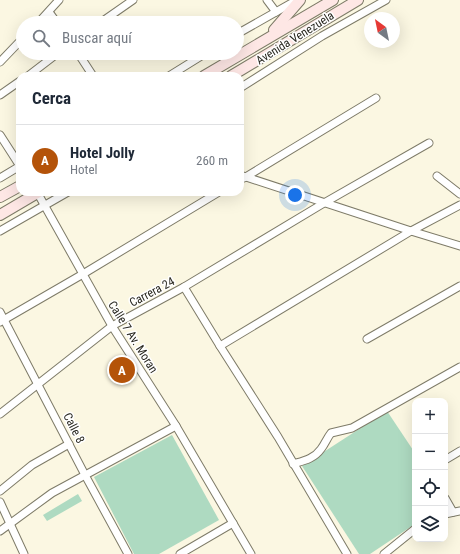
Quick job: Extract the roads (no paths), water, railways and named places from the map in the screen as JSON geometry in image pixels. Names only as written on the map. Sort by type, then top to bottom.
[{"type":"street","points":[[110,16],[133,0]]},
{"type":"street","points":[[268,0],[276,12]]},
{"type":"street","points":[[244,30],[299,0]]},
{"type":"street","points":[[258,44],[280,24],[299,0]]},
{"type":"street","name":"Avenida Venezuela","points":[[244,52],[333,0]]},
{"type":"street","name":"Avenida Venezuela","points":[[238,72],[358,0]]},
{"type":"street","name":"Avenida Venezuela","points":[[244,85],[322,36],[386,0]]},
{"type":"street","points":[[45,16],[57,1]]},
{"type":"street","points":[[49,12],[52,16]]},
{"type":"street","points":[[0,62],[16,45]]},
{"type":"street","points":[[33,72],[49,60]]},
{"type":"street","points":[[83,60],[90,72]]},
{"type":"street","points":[[175,72],[195,60]]},
{"type":"street","name":"Avenida Venezuela","points":[[211,72],[231,60]]},
{"type":"street","points":[[244,72],[256,61]]},
{"type":"street","points":[[0,95],[16,84]]},
{"type":"street","points":[[244,176],[376,98]]},
{"type":"street","points":[[0,135],[16,160]]},
{"type":"street","name":"Carrera 24","points":[[0,414],[112,326],[184,287],[324,203],[429,143]]},
{"type":"street","points":[[0,178],[16,168]]},
{"type":"street","points":[[437,176],[460,194]]},
{"type":"street","points":[[244,178],[460,246]]},
{"type":"street","points":[[0,197],[16,188]]},
{"type":"street","points":[[0,215],[31,196]]},
{"type":"street","name":"Calle 7 Av. Moran","points":[[40,196],[112,326],[176,426],[251,554]]},
{"type":"street","points":[[0,231],[61,196]]},
{"type":"street","points":[[1,318],[83,274],[212,196]]},
{"type":"street","points":[[220,346],[411,231],[460,205]]},
{"type":"street","points":[[367,340],[460,286]]},
{"type":"street","points":[[184,287],[278,437],[347,554]]},
{"type":"street","name":"Calle 8","points":[[1,318],[38,384],[128,554]]},
{"type":"street","points":[[293,464],[307,460],[314,456],[320,450],[331,433],[352,428],[460,367]]},
{"type":"street","points":[[0,530],[52,493],[176,426]]},
{"type":"street","points":[[0,491],[32,465],[70,444]]},
{"type":"street","points":[[448,458],[460,451]]},
{"type":"street","points":[[0,502],[24,554]]},
{"type":"street","points":[[180,554],[233,523]]},
{"type":"street","points":[[384,554],[412,531]]},
{"type":"place","name":"Hotel Jolly","points":[[122,370]]}]
